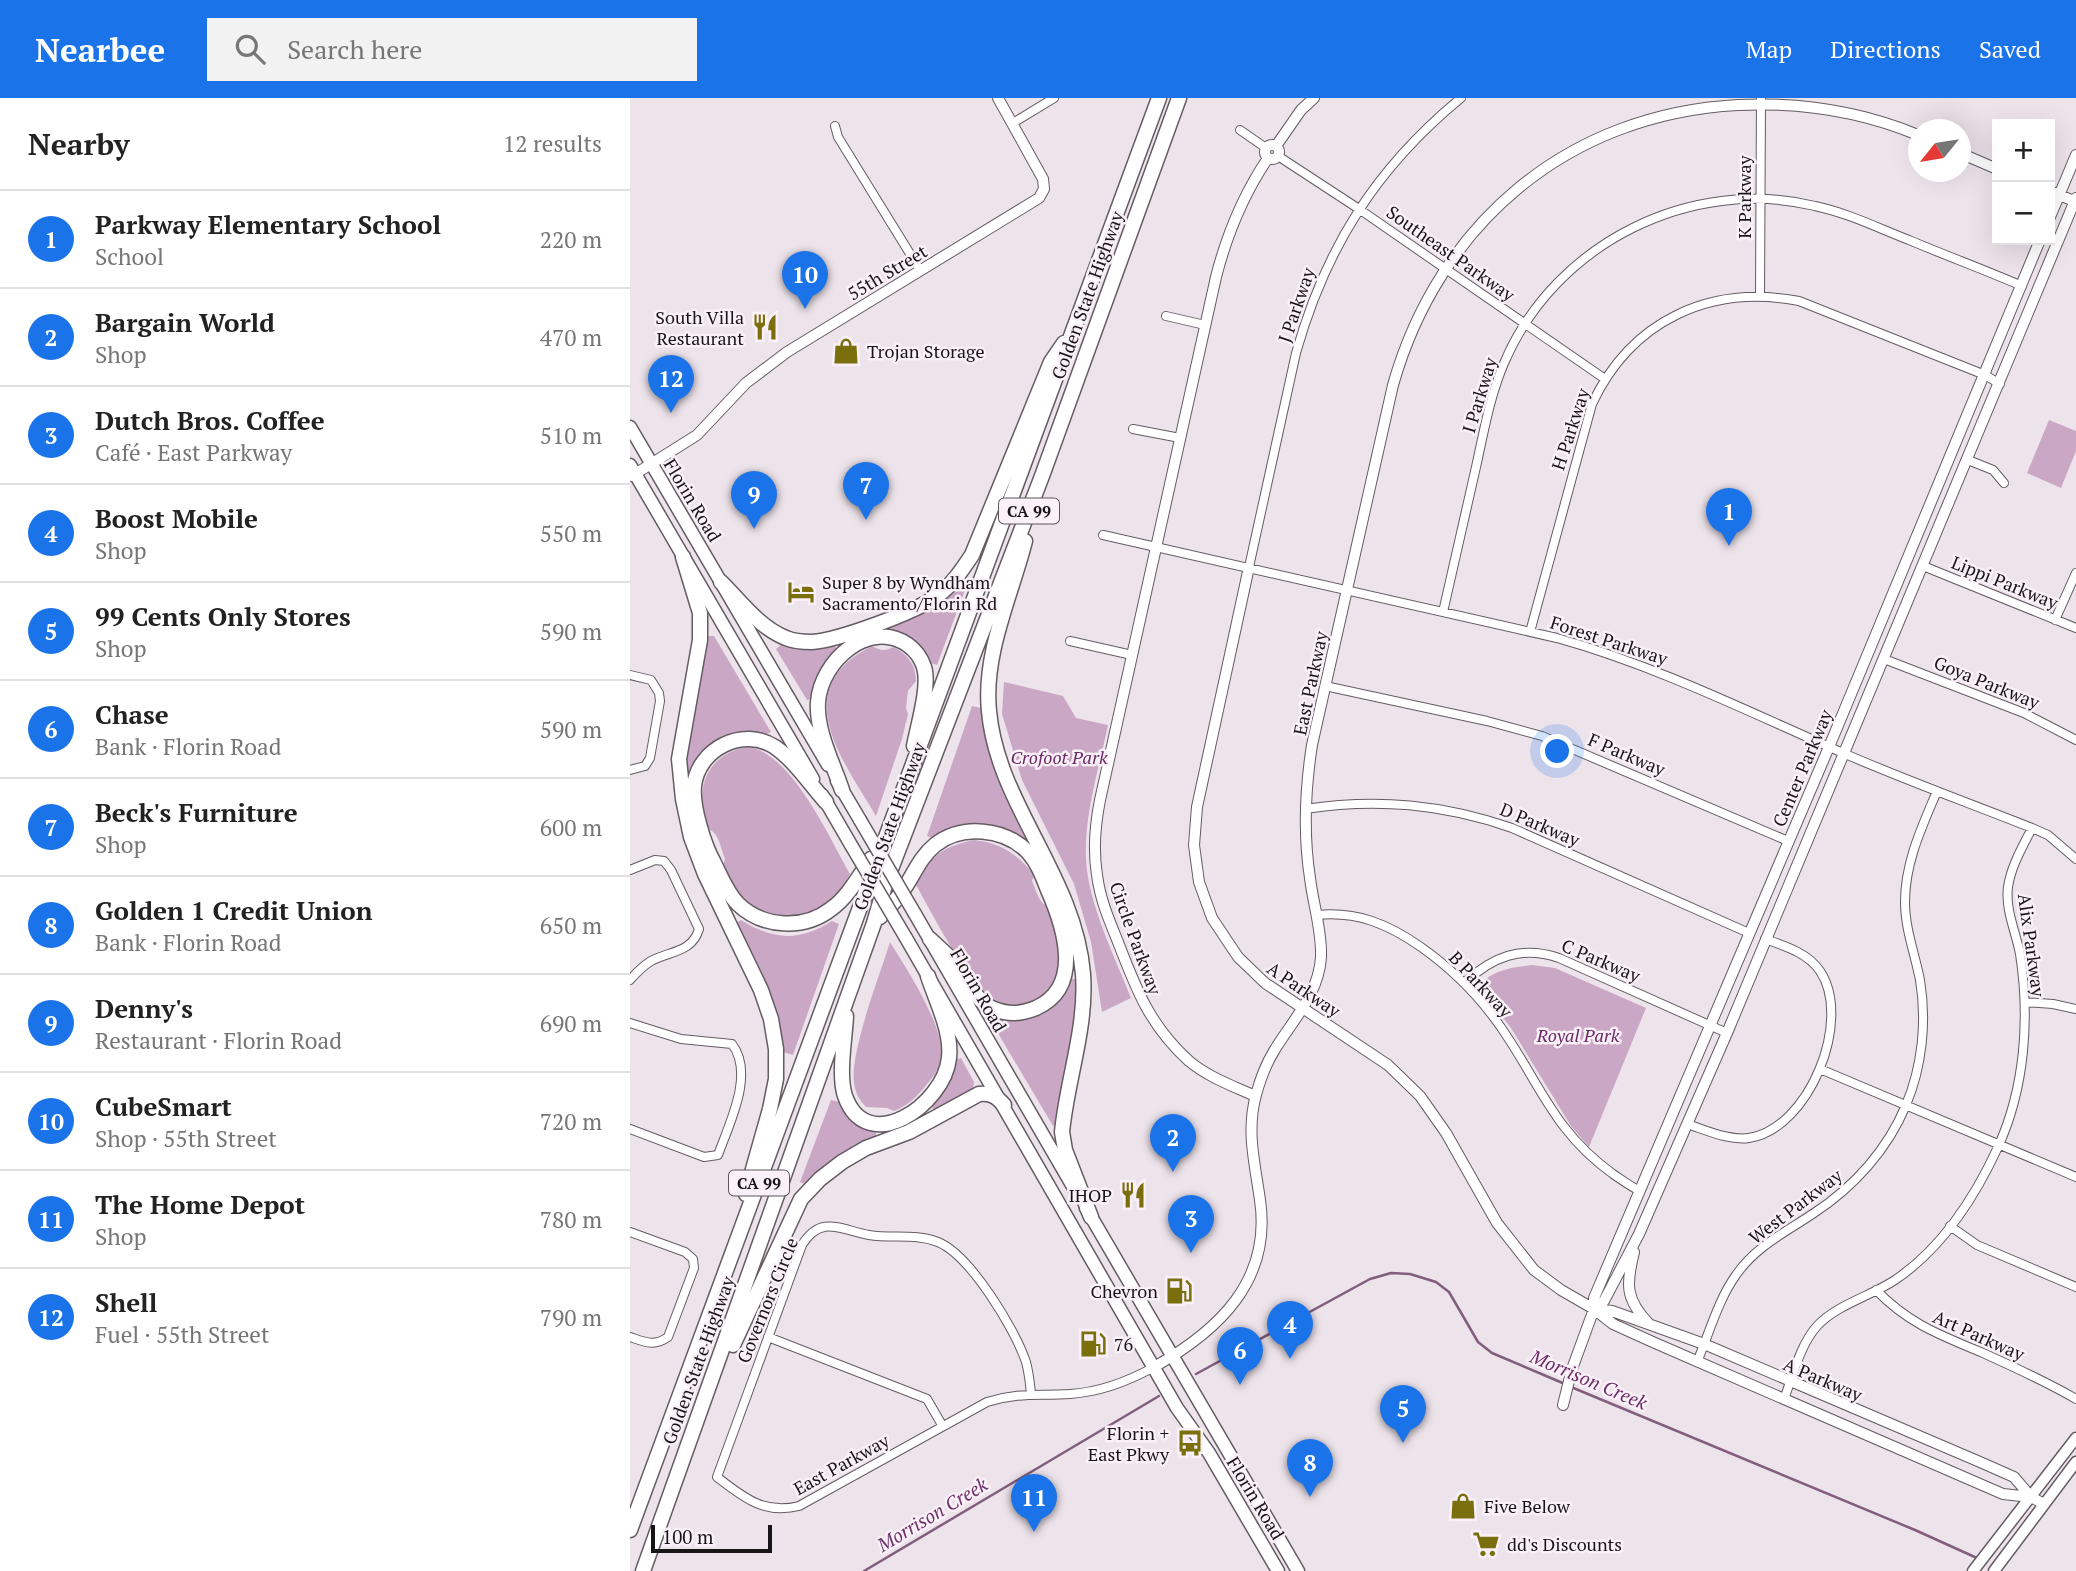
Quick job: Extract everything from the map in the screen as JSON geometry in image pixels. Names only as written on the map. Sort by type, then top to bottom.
[{"type":"highway","name":"Golden State Highway","points":[[630,1530],[1159,98]]},
{"type":"highway","name":"Golden State Highway","points":[[643,1571],[874,923],[886,882],[1042,477],[1179,98]]},
{"type":"highway","points":[[722,582],[768,628],[788,639],[810,642],[833,638],[915,609],[937,595],[957,577],[972,555],[1051,362],[1077,325]]},
{"type":"highway","points":[[1042,477],[989,670],[988,710],[996,750],[1006,776],[1058,882],[1077,940],[1083,975],[1082,1006],[1062,1132],[1065,1150],[1091,1217]]},
{"type":"highway","points":[[683,557],[700,613],[700,640],[679,759],[683,799],[691,837],[705,874],[761,990],[771,1019],[776,1049],[776,1079],[770,1110],[717,1296]]},
{"type":"highway","points":[[842,790],[820,723],[818,702],[823,681],[833,663],[848,649],[866,638],[883,635],[900,639],[914,649],[924,667],[926,680],[908,781]]},
{"type":"highway","points":[[826,802],[786,757],[773,746],[756,739],[739,739],[722,745],[708,755],[698,770],[694,787],[699,822],[710,856],[726,888],[738,904],[755,916],[774,923],[794,924],[814,919],[832,909],[846,894],[888,835]]},
{"type":"highway","points":[[874,923],[901,893],[921,860],[935,845],[953,835],[973,831],[993,832],[1020,846],[1040,869],[1057,910],[1068,952],[1066,972],[1057,989],[1044,1004],[1025,1012],[1003,1012],[983,1002],[950,958],[930,939]]},
{"type":"highway","points":[[848,995],[842,1081],[845,1096],[857,1114],[866,1121],[891,1123],[923,1107],[944,1079],[947,1069],[948,1038],[928,976]]},
{"type":"highway","points":[[695,1426],[788,1224],[801,1199],[820,1179],[866,1148],[909,1132],[979,1094],[996,1096],[1004,1105]]},
{"type":"main road","name":"Florin Road","points":[[630,427],[1298,1571]]},
{"type":"main road","name":"Florin Road","points":[[632,472],[1004,1105],[1177,1408],[1209,1453],[1278,1571]]},
{"type":"main road","points":[[1973,1571],[2076,1438]]},
{"type":"main road","points":[[1994,1571],[2076,1462]]},
{"type":"street","points":[[998,98],[1013,123],[1054,98]]},
{"type":"street","name":"Circle Parkway","points":[[1255,1096],[1209,1075],[1191,1063],[1161,1032],[1136,990],[1101,897],[1096,866],[1096,823],[1219,267],[1231,228],[1255,177],[1301,110],[1314,98]]},
{"type":"street","name":"J Parkway","points":[[1249,567],[1305,322],[1328,262],[1359,209],[1383,175],[1415,139],[1461,98]]},
{"type":"street","name":"East Parkway","points":[[717,1477],[756,1505],[790,1509],[807,1503],[988,1402],[1004,1397],[1103,1389],[1154,1367],[1192,1344],[1221,1318],[1241,1294],[1254,1268],[1258,1251],[1260,1199],[1251,1150],[1255,1096],[1274,1052],[1303,1008],[1316,981],[1321,958],[1320,929],[1307,855],[1305,809],[1310,758],[1325,687],[1400,360],[1419,312],[1444,268],[1469,236],[1505,198],[1535,175],[1577,148],[1625,127],[1662,116],[1761,100],[1858,114],[1908,131]]},
{"type":"street","name":"K Parkway","points":[[1760,296],[1761,100]]},
{"type":"street","name":"55th Street","points":[[632,472],[651,464],[697,435],[746,383],[770,364],[1039,198],[1044,189],[1039,170],[1013,123]]},
{"type":"street","points":[[835,126],[838,137],[919,270]]},
{"type":"street","name":"Southeast Parkway","points":[[1240,130],[1605,379]]},
{"type":"street","points":[[2076,155],[2055,193],[2076,201]]},
{"type":"street","points":[[1971,157],[1992,167]]},
{"type":"street","name":"I Parkway","points":[[1443,612],[1493,394],[1506,358],[1541,301],[1566,273],[1620,234],[1682,208],[1719,201],[1759,199],[1795,202],[1832,210],[2022,286]]},
{"type":"street","name":"Center Parkway","points":[[1594,1309],[1604,1301],[1639,1234],[1727,1033],[2076,201]]},
{"type":"street","name":"Center Parkway","points":[[1563,1405],[1572,1369],[1594,1309],[1594,1298],[1829,747],[2038,245]]},
{"type":"street","name":"H Parkway","points":[[1530,632],[1585,422],[1605,379],[1639,339],[1669,318],[1703,303],[1721,299],[1780,297],[1817,306],[2000,383]]},
{"type":"street","points":[[1166,316],[1205,325]]},
{"type":"street","points":[[1133,429],[1180,438]]},
{"type":"street","points":[[1968,460],[1993,470],[2004,483]]},
{"type":"street","name":"Forest Parkway","points":[[1103,535],[1530,632],[1607,653],[1664,673],[1844,754],[2048,835],[2076,859]]},
{"type":"street","name":"Lippi Parkway","points":[[1923,566],[2076,628]]},
{"type":"street","name":"A Parkway","points":[[1249,567],[1197,807],[1194,835],[1196,864],[1204,900],[1231,950],[1265,983],[1388,1065],[1413,1088],[1446,1133],[1497,1223],[1521,1256],[1550,1282],[1613,1324],[1697,1362],[2003,1494],[2031,1497]]},
{"type":"street","points":[[2055,620],[2076,573]]},
{"type":"street","points":[[1070,641],[1132,655]]},
{"type":"street","name":"Goya Parkway","points":[[1884,659],[2024,713],[2076,740]]},
{"type":"street","points":[[630,675],[651,680],[659,693],[650,758],[645,766],[630,770]]},
{"type":"street","name":"F Parkway","points":[[1325,687],[1487,721],[1542,736],[1788,841]]},
{"type":"street","name":"West Parkway","points":[[1697,1362],[1726,1293],[1737,1274],[1774,1237],[1834,1199],[1861,1174],[1891,1135],[1905,1107],[1920,1054],[1923,1017],[1920,980],[1907,928],[1905,899],[1914,845],[1937,791]]},
{"type":"street","name":"D Parkway","points":[[1305,809],[1354,803],[1408,804],[1486,819],[1749,933]]},
{"type":"street","name":"Alix Parkway","points":[[1784,1399],[1807,1342],[1816,1327],[1829,1316],[1894,1281],[1912,1266],[1950,1226],[1978,1187],[1999,1146],[2020,1076],[2025,1003],[2020,954],[2008,908],[2007,890],[2011,874],[2032,828]]},
{"type":"street","points":[[630,870],[655,860],[664,861],[671,870],[699,929],[697,936],[681,951],[648,962],[630,980]]},
{"type":"street","name":"B Parkway","points":[[1317,915],[1354,915],[1384,924],[1431,954],[1464,983],[1500,1026],[1569,1136],[1598,1163],[1640,1191]]},
{"type":"street","points":[[1687,1124],[1740,1139],[1766,1133],[1795,1109],[1807,1094],[1820,1069],[1829,1040],[1831,1021],[1824,978],[1807,957],[1765,939]]},
{"type":"street","name":"C Parkway","points":[[1464,983],[1485,965],[1503,956],[1521,952],[1541,953],[1559,958],[1727,1033]]},
{"type":"street","points":[[2025,1003],[2053,1004],[2076,1009]]},
{"type":"street","points":[[630,1023],[681,1039],[732,1044],[739,1053],[741,1066],[740,1084],[719,1155],[704,1157],[630,1129]]},
{"type":"street","points":[[1820,1069],[2076,1177]]},
{"type":"street","name":"Governors Circle","points":[[717,1477],[802,1245],[823,1226],[871,1236],[922,1237],[942,1244],[963,1260],[975,1273],[1023,1354],[1031,1394]]},
{"type":"street","points":[[1950,1226],[1977,1245],[2076,1287]]},
{"type":"street","points":[[630,1232],[685,1252],[693,1259],[694,1269],[668,1338],[652,1344],[630,1337]]},
{"type":"street","points":[[1639,1234],[1628,1277],[1628,1290],[1637,1312],[1650,1325]]},
{"type":"street","name":"Art Parkway","points":[[1876,1290],[1913,1322],[1935,1334],[2011,1366],[2076,1399]]},
{"type":"street","name":"A Parkway","points":[[1594,1309],[1612,1311],[1704,1344],[2014,1477],[2031,1497],[2044,1504]]},
{"type":"street","points":[[768,1338],[927,1399],[942,1426]]},
{"type":"green space","points":[[2049,420],[2076,431],[2076,451],[2061,488],[2027,473]]},
{"type":"green space","points":[[956,587],[965,590],[937,665],[928,662],[891,633],[891,624]]},
{"type":"green space","points":[[707,636],[714,636],[771,732],[765,735],[748,733],[694,773],[687,772],[686,754]]},
{"type":"green space","points":[[782,644],[804,649],[834,645],[837,650],[814,698],[807,700],[776,649]]},
{"type":"green space","points":[[872,646],[882,650],[893,647],[903,653],[913,665],[916,675],[916,681],[908,691],[908,714],[902,739],[876,816],[838,749],[829,726],[827,704],[832,683],[846,663]]},
{"type":"green space","name":"Crofoot Park","points":[[1004,682],[1063,696],[1076,718],[1108,725],[1087,825],[1086,859],[1097,912],[1131,998],[1102,1012],[1091,942],[1074,884],[1022,780],[1002,714]]},
{"type":"green space","points":[[972,706],[981,708],[992,760],[1028,837],[1023,839],[1000,829],[978,825],[955,827],[932,838],[927,836]]},
{"type":"green space","points":[[747,747],[763,752],[793,779],[820,819],[850,874],[840,892],[817,913],[780,919],[759,913],[736,893],[722,867],[725,859],[721,846],[710,830],[704,812],[703,787],[713,765],[733,751]]},
{"type":"green space","points":[[974,840],[1001,847],[1015,855],[1034,875],[1032,881],[1037,894],[1054,919],[1060,945],[1057,971],[1045,992],[1025,1004],[1004,1004],[983,990],[950,946],[915,883],[932,859],[954,845]]},
{"type":"green space","points":[[741,920],[764,932],[786,936],[808,933],[832,921],[839,924],[793,1055],[783,1052],[772,1002],[736,923]]},
{"type":"green space","points":[[890,942],[914,981],[937,1028],[941,1055],[937,1071],[924,1088],[908,1103],[894,1111],[866,1107],[858,1096],[854,1082],[861,1033]]},
{"type":"green space","name":"Royal Park","points":[[1532,965],[1555,968],[1646,1008],[1589,1147],[1571,1126],[1511,1028],[1479,987],[1496,973]]},
{"type":"green space","points":[[1069,979],[1076,979],[1074,1019],[1059,1122],[1053,1126],[992,1023],[999,1016],[1012,1018]]},
{"type":"green space","points":[[961,1058],[974,1082],[973,1089],[935,1111],[932,1107],[949,1082],[955,1060]]},
{"type":"green space","points":[[831,1100],[840,1102],[855,1121],[876,1130],[876,1137],[836,1157],[807,1185],[800,1182]]},
{"type":"waterway","name":"Morrison Creek","points":[[1196,1374],[1370,1279],[1391,1273],[1410,1274],[1436,1282],[1449,1292],[1478,1342],[1492,1353],[1565,1384]]},
{"type":"waterway","name":"Morrison Creek","points":[[1571,1387],[1977,1558]]},
{"type":"waterway","name":"Morrison Creek","points":[[864,1571],[1159,1396]]},
{"type":"place","name":"CubeSmart","points":[[805,309]]},
{"type":"place","name":"South Villa Restaurant","points":[[765,327]]},
{"type":"place","name":"Trojan Storage","points":[[846,351]]},
{"type":"place","name":"Shell","points":[[671,413]]},
{"type":"place","name":"Beck's Furniture","points":[[866,520]]},
{"type":"place","name":"Denny's","points":[[754,529]]},
{"type":"place","name":"Parkway Elementary School","points":[[1729,546]]},
{"type":"place","name":"Super 8 by Wyndham Sacramento/Florin Rd","points":[[801,592]]},
{"type":"place","name":"Bargain World","points":[[1173,1172]]},
{"type":"place","name":"IHOP","points":[[1133,1195]]},
{"type":"place","name":"Dutch Bros. Coffee","points":[[1191,1253]]},
{"type":"place","name":"Chevron","points":[[1179,1291]]},
{"type":"place","name":"76","points":[[1093,1344]]},
{"type":"place","name":"Boost Mobile","points":[[1290,1359]]},
{"type":"place","name":"Chase","points":[[1240,1385]]},
{"type":"place","name":"Florin + East Pkwy","points":[[1190,1443]]},
{"type":"place","name":"99 Cents Only Stores","points":[[1403,1443]]},
{"type":"place","name":"Golden 1 Credit Union","points":[[1310,1497]]},
{"type":"place","name":"Five Below","points":[[1463,1506]]},
{"type":"place","name":"The Home Depot","points":[[1034,1532]]},
{"type":"place","name":"dd's Discounts","points":[[1486,1544]]}]
